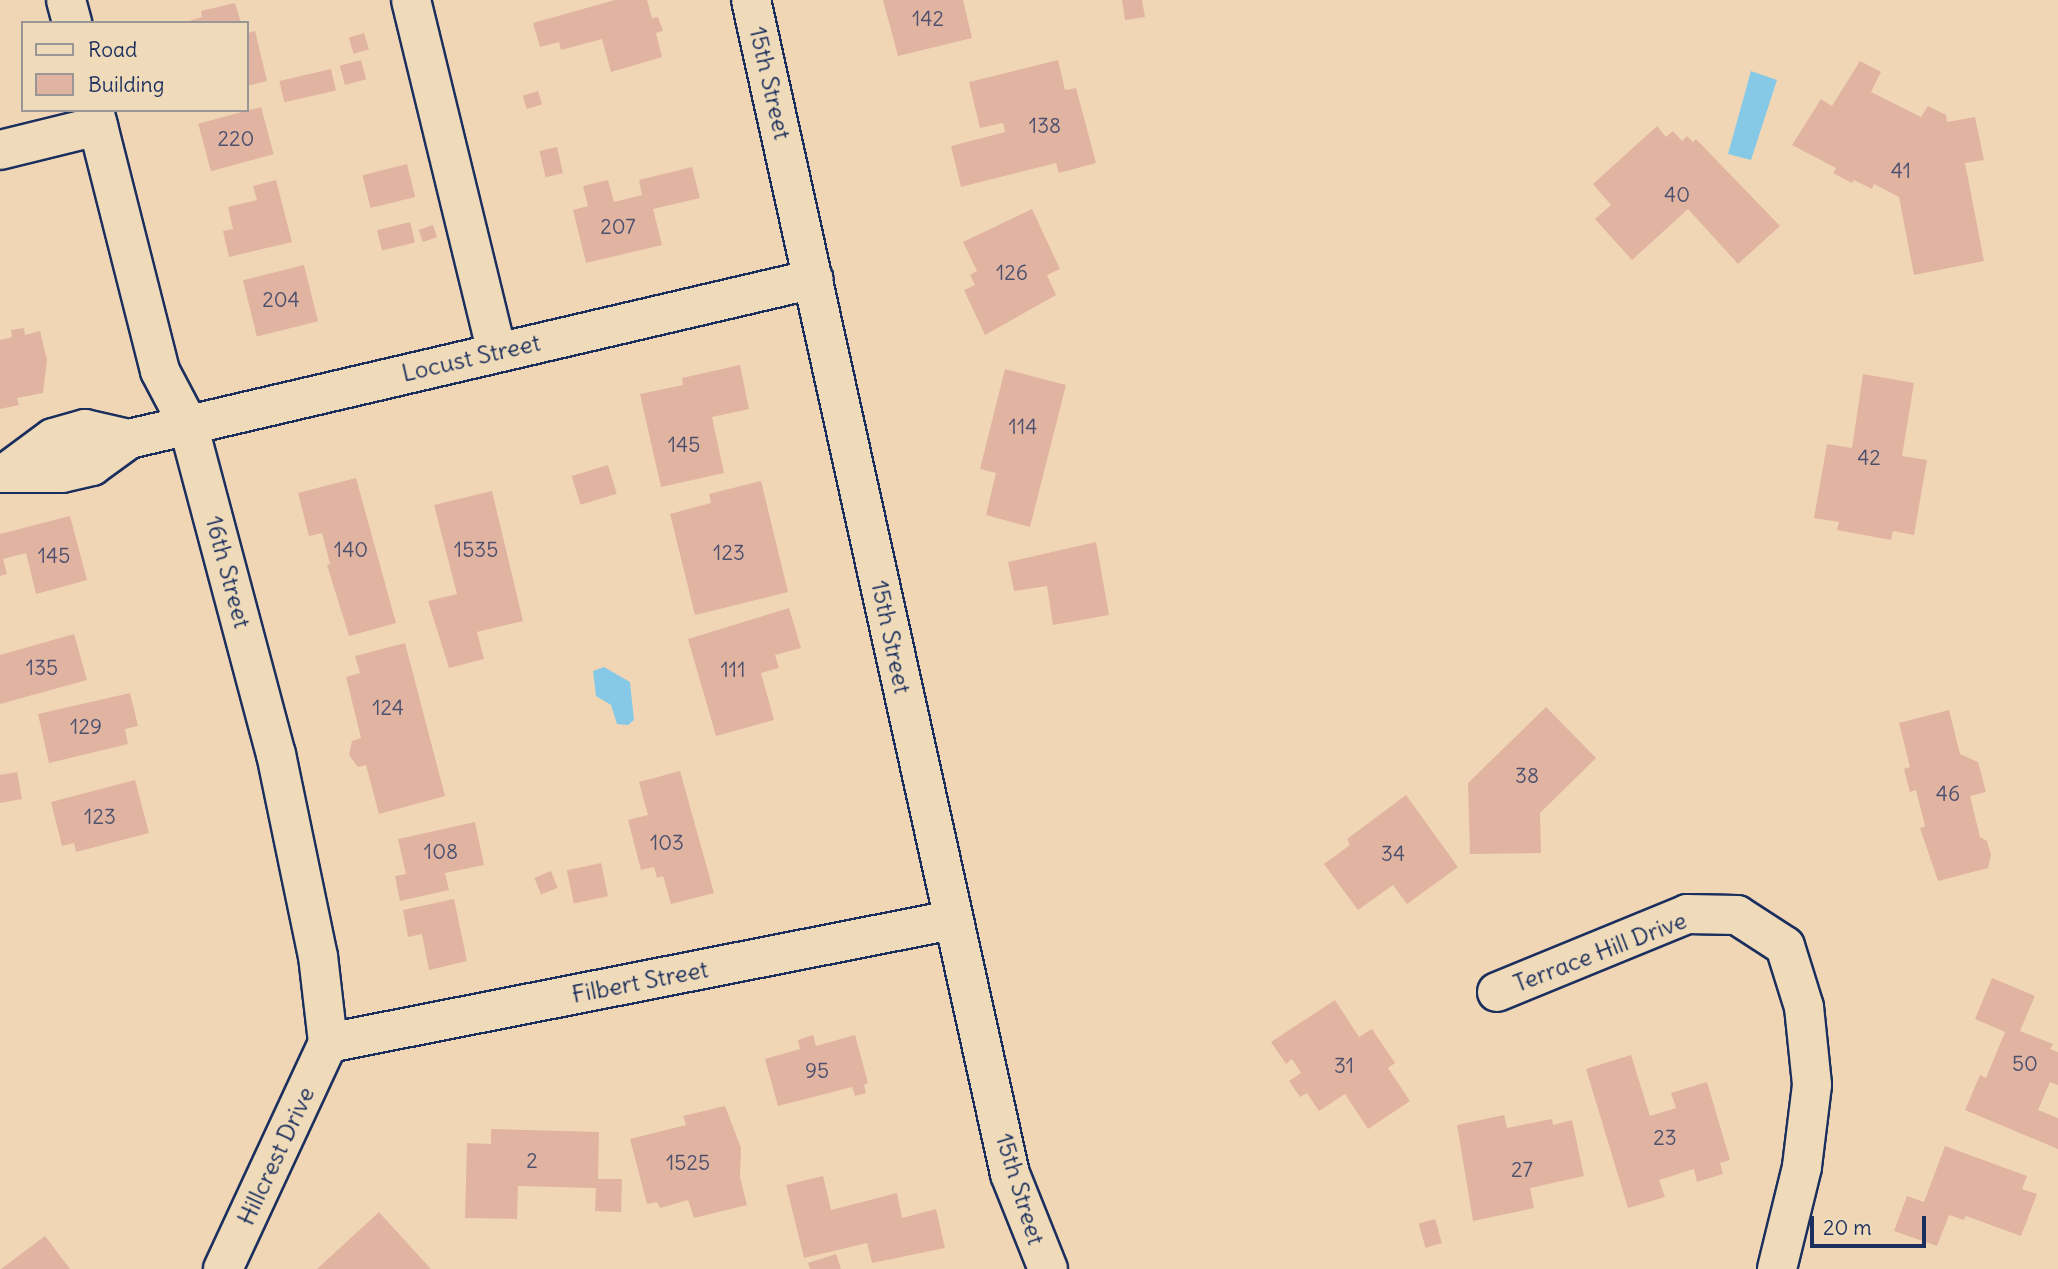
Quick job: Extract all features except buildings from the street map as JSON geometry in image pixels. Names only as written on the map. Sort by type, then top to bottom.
[{"type":"street","points":[[66,0],[71,21]]},
{"type":"street","points":[[411,0],[497,352]]},
{"type":"street","name":"15th Street","points":[[751,0],[1010,1174],[1048,1269]]},
{"type":"street","points":[[0,150],[96,118]]},
{"type":"street","name":"16th Street","points":[[96,118],[160,371],[188,424],[276,754],[318,956],[328,1043]]},
{"type":"street","name":"Locust Street","points":[[6,471],[52,438],[85,429],[129,439],[814,279]]},
{"type":"street","name":"Terrace Hill Drive","points":[[1497,992],[1687,914],[1737,915],[1785,946],[1804,1007],[1812,1085],[1802,1167],[1777,1269]]},
{"type":"street","name":"Filbert Street","points":[[328,1043],[952,920]]},
{"type":"street","name":"Hillcrest Drive","points":[[223,1269],[328,1043]]},
{"type":"water","points":[[1751,71],[1777,80],[1751,160],[1728,154]]},
{"type":"water","points":[[604,667],[630,682],[634,720],[628,725],[617,724],[611,705],[596,696],[593,671]]}]
